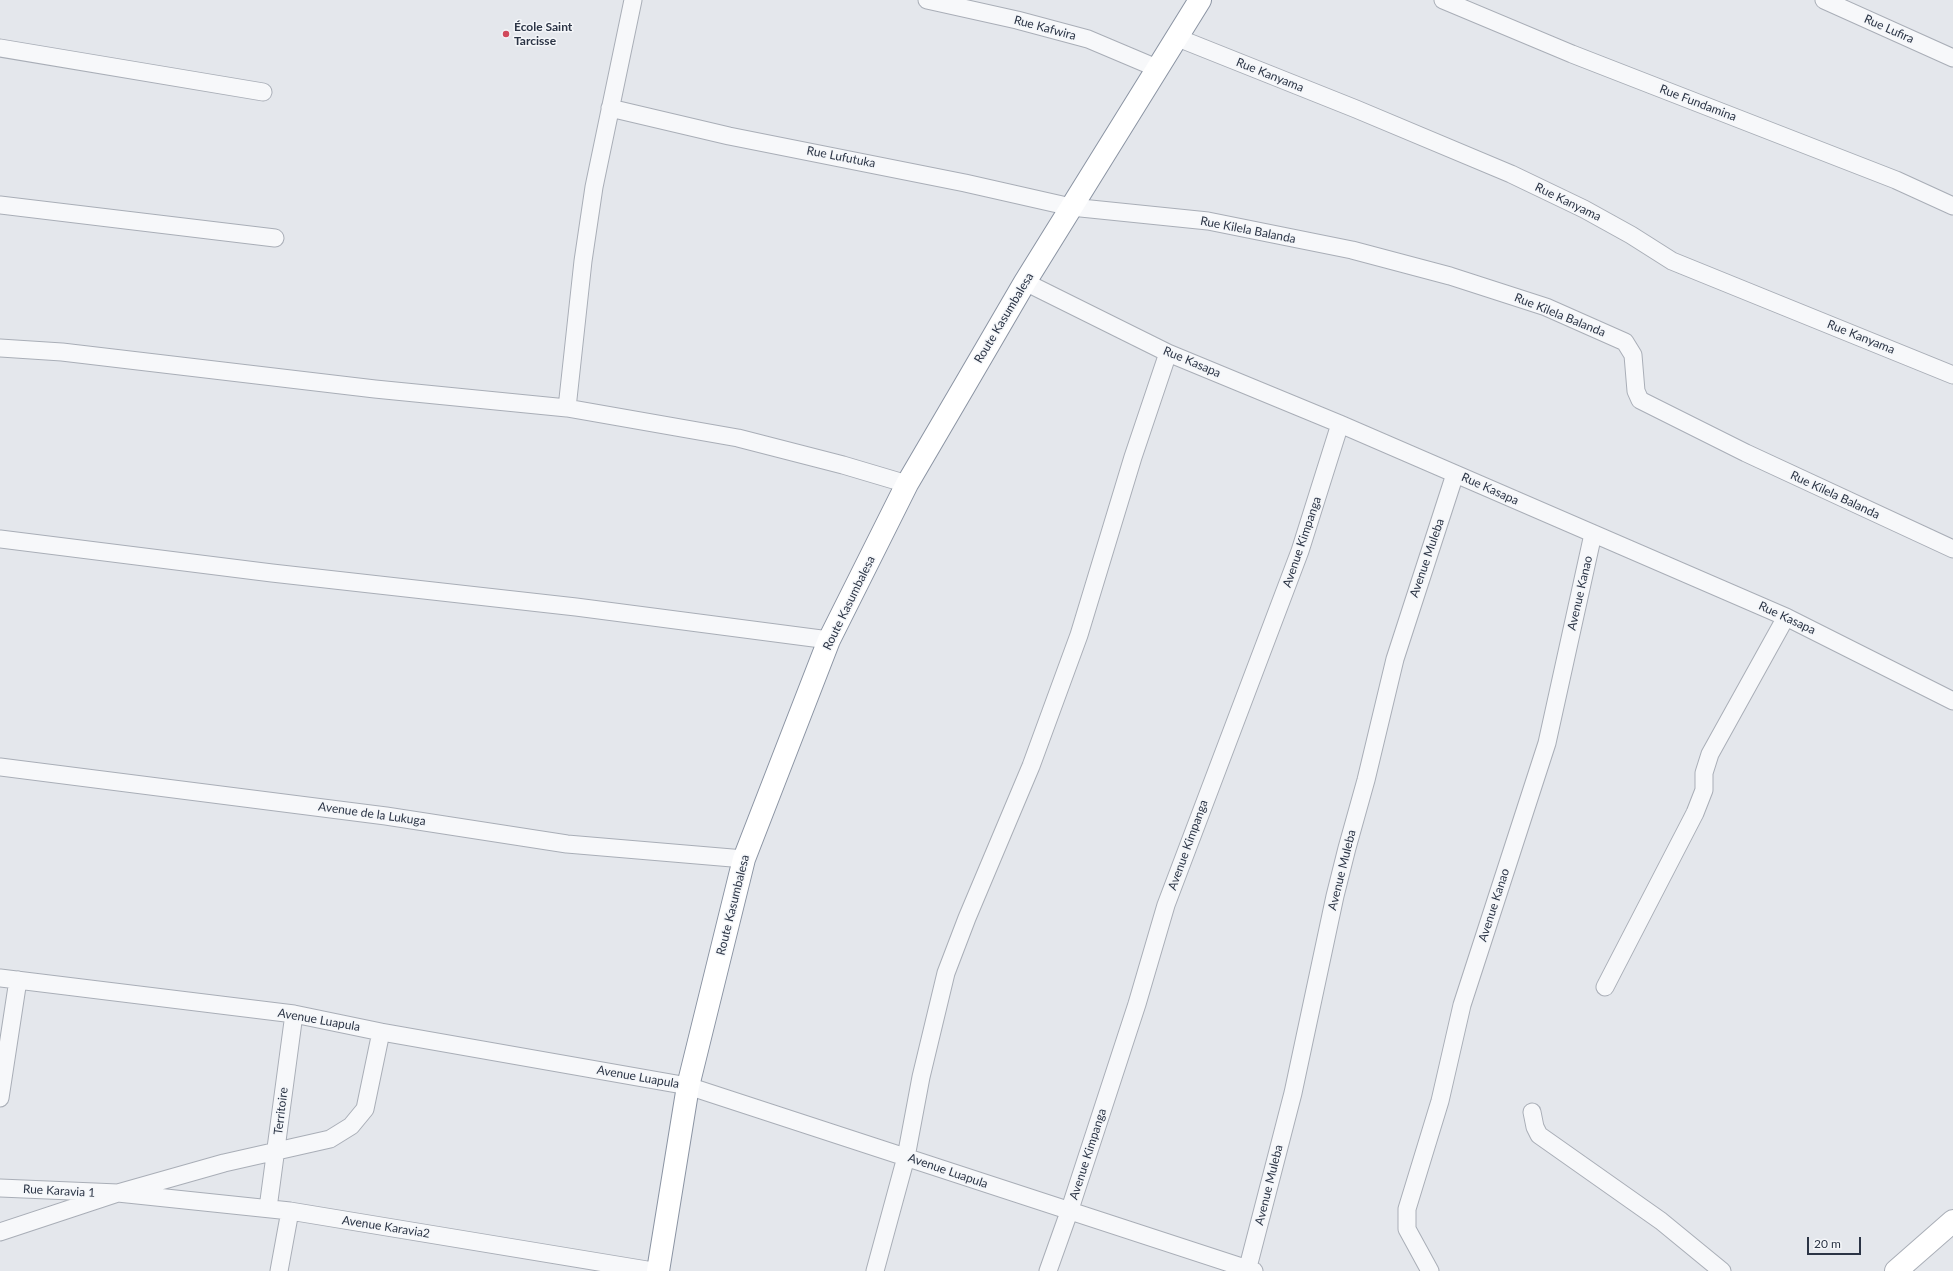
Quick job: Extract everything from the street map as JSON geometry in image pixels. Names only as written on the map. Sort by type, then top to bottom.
[{"type":"main road","name":"Route Kasumbalesa","points":[[658,1271],[688,1086],[744,859],[829,640],[908,484],[1025,282],[1159,69],[1200,0]]},
{"type":"main road","points":[[1896,1271],[1953,1221]]},
{"type":"street","points":[[567,408],[583,261],[594,187],[633,0]]},
{"type":"street","name":"Rue Kafwira","points":[[927,0],[1017,20],[1088,39],[1159,69]]},
{"type":"street","name":"Rue Fundamina","points":[[1443,0],[1572,54],[1896,180],[1953,206]]},
{"type":"street","name":"Rue Lufira","points":[[1824,0],[1953,58]]},
{"type":"street","name":"Rue Kanyama","points":[[1178,38],[1349,106],[1511,174],[1584,209],[1631,235],[1672,262],[1953,375]]},
{"type":"street","points":[[0,48],[263,92]]},
{"type":"street","name":"Rue Lufutuka","points":[[610,108],[729,136],[965,183],[1071,207]]},
{"type":"street","points":[[0,206],[275,238]]},
{"type":"street","name":"Rue Kilela Balanda","points":[[1071,207],[1208,221],[1352,250],[1450,276],[1546,307],[1625,342],[1633,355],[1636,391],[1640,400],[1746,453],[1953,549]]},
{"type":"street","name":"Rue Kasapa","points":[[1025,282],[1168,353],[1340,424],[1786,617],[1953,700]]},
{"type":"street","points":[[0,348],[62,352],[375,389],[567,408],[738,438],[843,465],[908,484]]},
{"type":"street","points":[[875,1271],[906,1157],[921,1077],[946,973],[967,918],[1031,766],[1076,642],[1133,457],[1168,353]]},
{"type":"street","name":"Avenue Kimpanga","points":[[1048,1271],[1069,1212],[1137,1004],[1166,905],[1300,551],[1340,424]]},
{"type":"street","name":"Avenue Muleba","points":[[1250,1270],[1293,1092],[1337,890],[1366,780],[1394,659],[1455,474]]},
{"type":"street","name":"Avenue Kanao","points":[[1430,1271],[1407,1228],[1407,1209],[1440,1101],[1462,1005],[1547,743],[1593,534]]},
{"type":"street","points":[[0,539],[272,573],[576,607],[829,640]]},
{"type":"street","points":[[1605,987],[1696,814],[1704,790],[1704,773],[1710,754],[1786,617]]},
{"type":"street","name":"Avenue de la Lukuga","points":[[0,767],[386,816],[567,844],[744,859]]},
{"type":"street","name":"Avenue Luapula","points":[[0,978],[294,1014],[381,1032],[688,1086],[1250,1270]]},
{"type":"street","points":[[0,1098],[18,980]]},
{"type":"street","name":"Territoire","points":[[268,1208],[294,1014]]},
{"type":"street","points":[[0,1232],[118,1193],[224,1163],[330,1140],[351,1126],[365,1109],[381,1032]]},
{"type":"street","points":[[1532,1112],[1539,1134],[1661,1221],[1722,1271]]},
{"type":"street","name":"Rue Karavia 1","points":[[0,1188],[118,1193]]},
{"type":"street","name":"Avenue Karavia2","points":[[118,1193],[290,1211],[653,1271]]},
{"type":"street","points":[[279,1271],[290,1211]]},
{"type":"place","name":"École Saint Tarcisse","points":[[506,34]]}]
